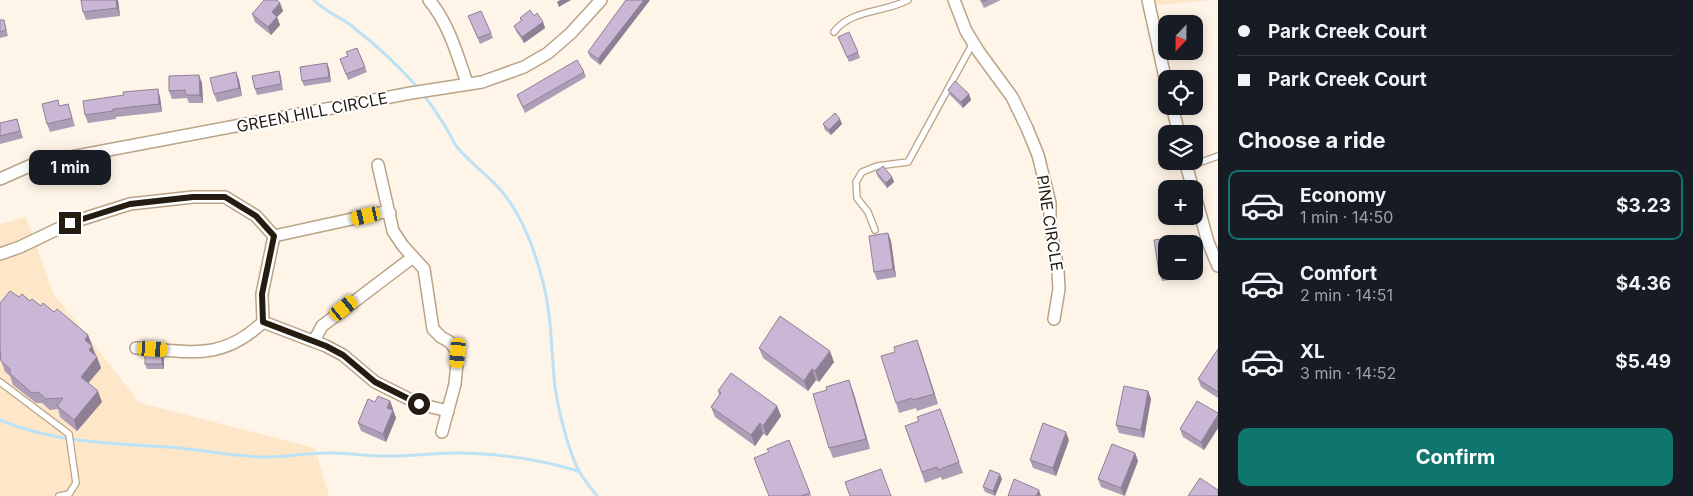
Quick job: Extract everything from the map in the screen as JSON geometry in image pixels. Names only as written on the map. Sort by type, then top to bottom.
[{"type":"street","points":[[428,0],[440,14],[448,30],[468,83]]},
{"type":"street","name":"GREEN HILL CIRCLE","points":[[0,179],[34,164],[468,83],[482,82],[524,68],[548,53],[602,0]]},
{"type":"street","name":"PINE CIRCLE","points":[[954,0],[966,31],[973,43],[1012,97],[1027,128],[1047,185],[1059,289],[1054,319]]},
{"type":"street","points":[[1148,0],[1163,70]]},
{"type":"street","points":[[378,165],[393,232],[424,269],[433,328],[441,337],[450,342],[458,353],[455,384],[442,432]]},
{"type":"street","points":[[0,254],[20,247],[70,223],[130,204],[193,197],[225,197],[256,216],[274,236]]},
{"type":"street","points":[[274,236],[384,212],[390,213]]},
{"type":"street","points":[[1203,225],[1218,266]]},
{"type":"street","points":[[136,348],[204,352],[223,349],[252,332],[263,322],[262,294],[274,236]]},
{"type":"street","points":[[314,341],[322,326],[413,257]]},
{"type":"street","points":[[263,322],[314,341],[343,355],[375,382],[419,404],[448,411]]},
{"type":"lane","points":[[834,32],[840,24],[849,18],[908,0]]},
{"type":"lane","points":[[875,230],[868,212],[857,198],[856,182],[862,172],[877,166],[908,162],[973,43]]},
{"type":"lane","points":[[1203,160],[1218,156]]},
{"type":"lane","points":[[0,382],[69,434],[76,483],[69,494],[59,496]]},
{"type":"shaded area","points":[[1149,0],[1210,0],[1150,6]]},
{"type":"shaded area","points":[[26,217],[53,293],[140,403],[315,448],[329,496],[0,496],[0,224]]},
{"type":"building","points":[[81,0],[116,0],[117,8],[83,12]]},
{"type":"building","points":[[264,0],[277,0],[280,3],[272,12],[277,17],[268,27],[252,14]]},
{"type":"building","points":[[626,0],[644,0],[598,59],[588,52]]},
{"type":"building","points":[[530,10],[534,16],[537,13],[543,22],[522,37],[514,26]]},
{"type":"building","points":[[481,11],[491,33],[478,38],[468,16]]},
{"type":"building","points":[[0,20],[4,20],[6,30],[0,32]]},
{"type":"building","points":[[849,32],[858,52],[847,57],[838,37]]},
{"type":"building","points":[[357,48],[365,67],[346,74],[340,59],[348,56],[346,52]]},
{"type":"building","points":[[577,60],[584,72],[523,107],[517,95]]},
{"type":"building","points":[[327,63],[329,77],[302,81],[300,67]]},
{"type":"building","points":[[279,71],[281,84],[255,89],[252,76]]},
{"type":"building","points":[[236,72],[239,88],[214,94],[210,78]]},
{"type":"building","points":[[199,75],[200,95],[186,95],[185,90],[169,91],[169,76]]},
{"type":"building","points":[[955,81],[969,94],[961,102],[948,90]]},
{"type":"building","points":[[158,89],[159,104],[113,109],[113,111],[85,115],[83,101],[124,95],[123,92]]},
{"type":"building","points":[[58,100],[59,106],[68,104],[72,118],[47,124],[42,104]]},
{"type":"building","points":[[835,113],[840,119],[829,130],[823,124]]},
{"type":"building","points":[[17,119],[20,131],[0,136],[0,123]]},
{"type":"building","points":[[883,166],[892,177],[886,183],[876,172]]},
{"type":"building","points":[[888,233],[893,269],[874,272],[869,236]]},
{"type":"building","points":[[1158,239],[1158,266],[1154,240]]},
{"type":"building","points":[[10,291],[19,297],[22,294],[30,301],[32,299],[41,306],[43,303],[54,312],[57,309],[88,335],[85,340],[92,346],[89,350],[97,357],[81,377],[98,391],[74,420],[57,406],[63,398],[46,399],[38,392],[32,393],[10,374],[10,369],[1,361],[0,303]]},
{"type":"building","points":[[780,316],[830,351],[815,371],[812,369],[804,381],[759,348]]},
{"type":"building","points":[[917,340],[934,394],[896,403],[881,356],[895,352],[894,347]]},
{"type":"building","points":[[1218,349],[1218,392],[1198,379]]},
{"type":"building","points":[[145,353],[162,353],[162,364],[145,364]]},
{"type":"building","points":[[731,373],[777,406],[763,426],[760,423],[751,435],[711,407],[721,393],[718,391]]},
{"type":"building","points":[[849,380],[866,439],[829,448],[813,394],[827,390],[826,387]]},
{"type":"building","points":[[1124,386],[1148,391],[1141,430],[1116,425]]},
{"type":"building","points":[[378,396],[390,401],[387,408],[393,410],[383,434],[358,423],[368,399],[375,402]]},
{"type":"building","points":[[1197,401],[1218,413],[1201,442],[1180,429]]},
{"type":"building","points":[[940,409],[959,462],[938,470],[937,467],[922,472],[905,426],[919,421],[917,417]]},
{"type":"building","points":[[1043,423],[1066,432],[1053,468],[1030,460]]},
{"type":"building","points":[[789,440],[810,493],[801,496],[769,496],[754,458],[769,452],[767,449]]},
{"type":"building","points":[[1112,444],[1135,453],[1121,488],[1098,479]]},
{"type":"building","points":[[881,469],[891,496],[850,496],[845,482]]},
{"type":"building","points":[[990,470],[1000,474],[993,491],[983,487]]},
{"type":"building","points":[[1200,478],[1218,490],[1218,496],[1188,496]]},
{"type":"building","points":[[1014,479],[1039,490],[1036,496],[1008,496]]},
{"type":"waterway","points":[[314,0],[323,8],[348,23],[370,41],[418,88]]},
{"type":"waterway","points":[[422,93],[439,116],[457,147],[506,196],[524,228],[534,252],[545,289],[555,387],[564,430],[579,471],[597,496]]},
{"type":"waterway","points":[[0,420],[21,428],[62,438],[179,448],[240,456],[273,457],[333,453],[392,456],[471,453],[533,460],[578,471]]},
{"type":"route","points":[[70,223],[130,204],[193,197],[225,197],[256,216],[274,236],[262,294],[263,322],[326,346],[343,355],[375,382],[419,404]]}]
